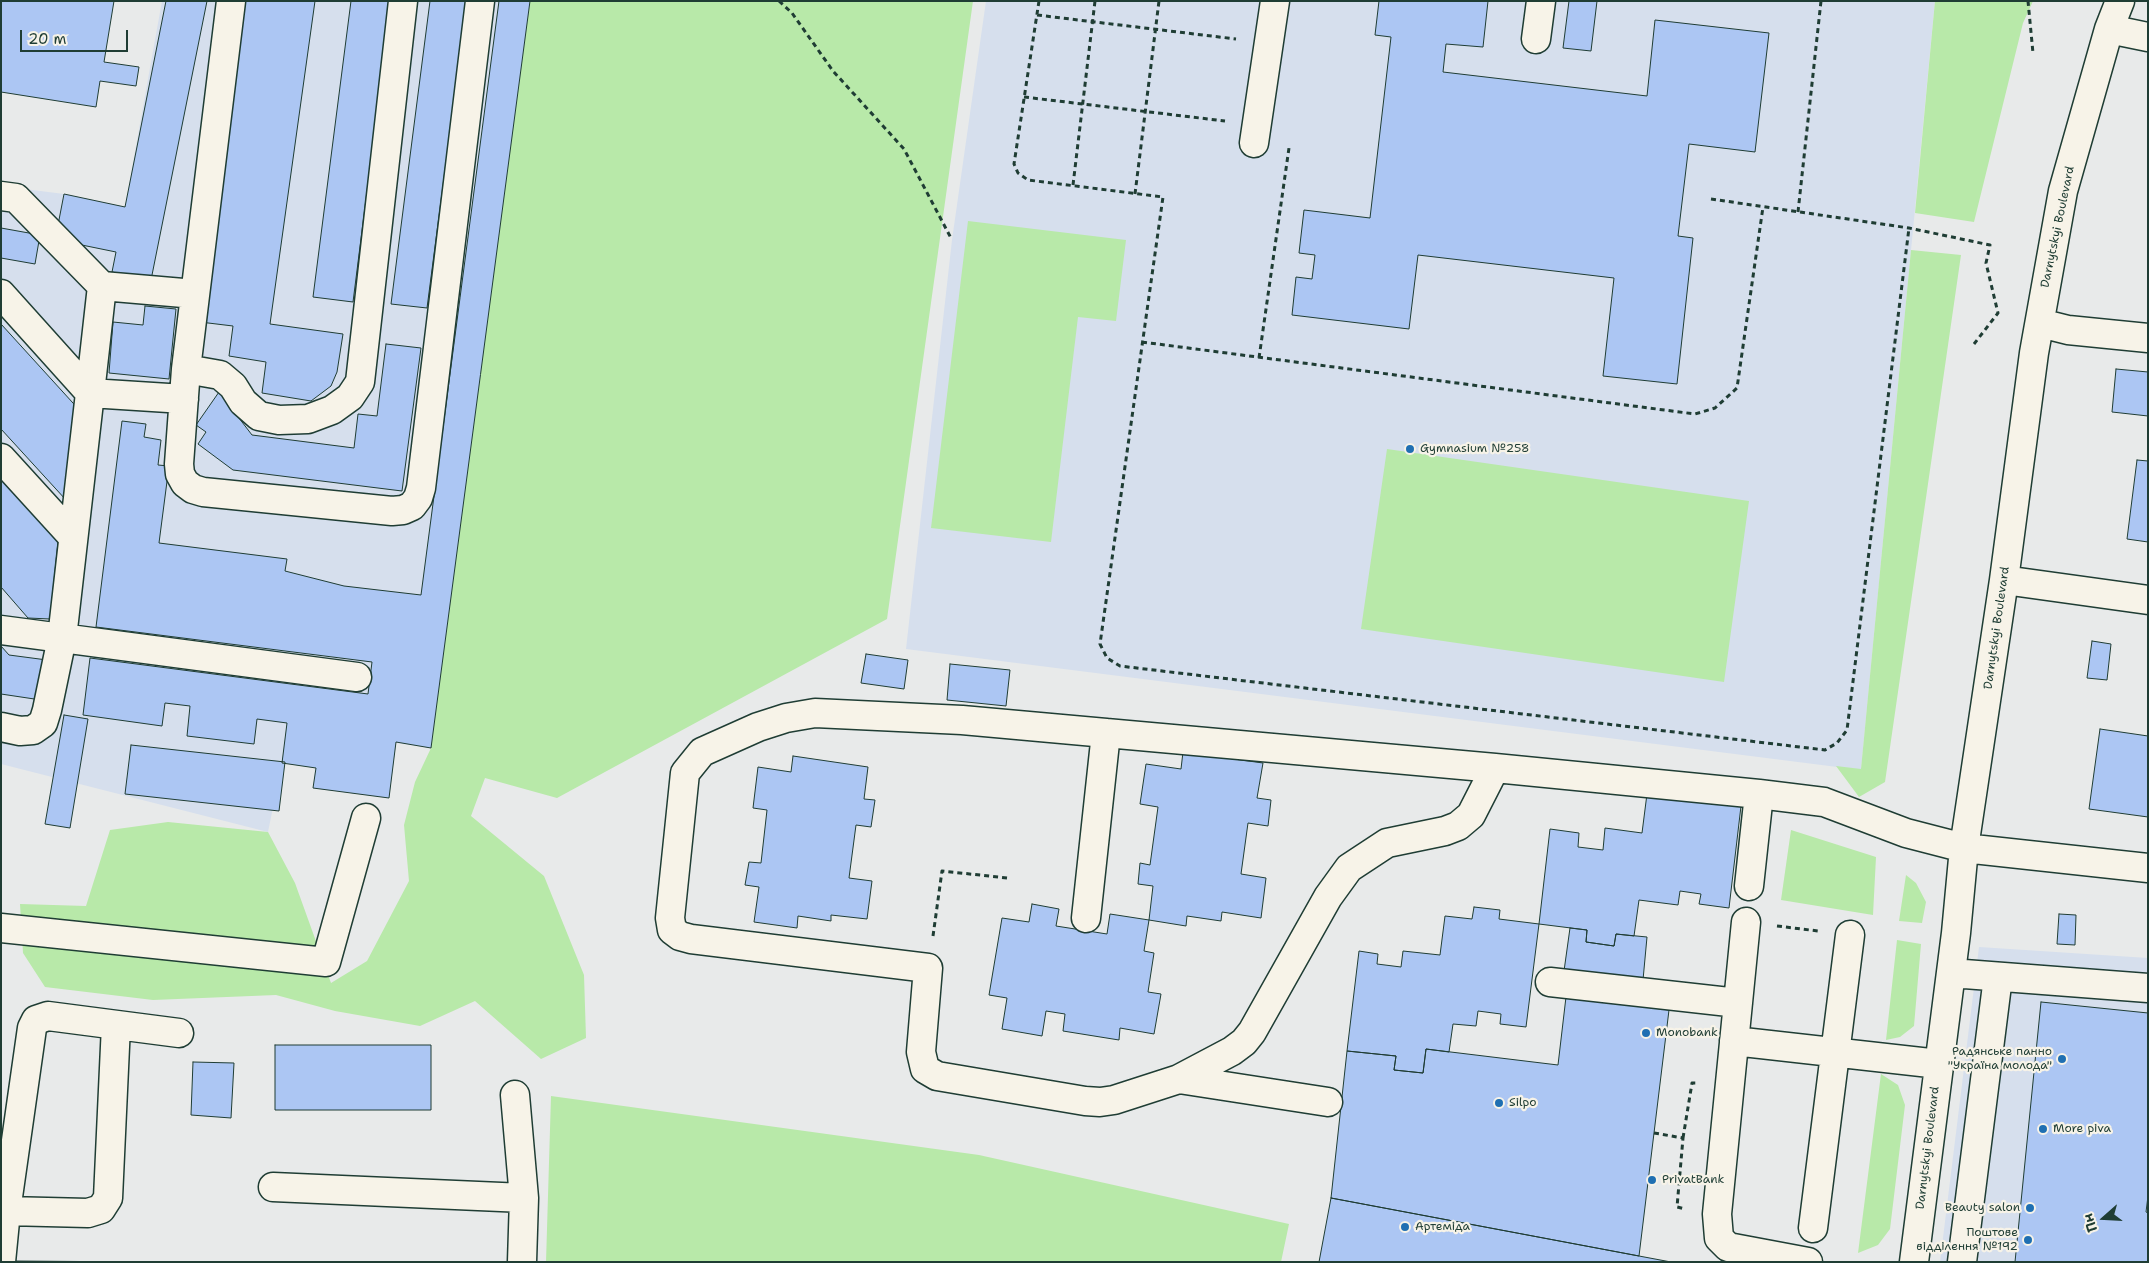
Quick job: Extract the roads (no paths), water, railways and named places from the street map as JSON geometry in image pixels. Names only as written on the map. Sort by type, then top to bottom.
[{"type":"street","points":[[231,1],[186,369],[179,464],[180,474],[185,483],[193,489],[203,492],[392,511],[407,508],[418,498],[421,488],[480,1]]},
{"type":"street","points":[[186,369],[220,374],[232,386],[243,402],[259,416],[279,420],[308,419],[332,410],[350,397],[360,382],[403,1]]},
{"type":"street","points":[[1256,134],[1274,1]]},
{"type":"street","points":[[1536,39],[1541,1]]},
{"type":"street","name":"Darnytskyi Boulevard","points":[[1914,1262],[1951,972],[1964,848],[2004,580],[2032,362],[2064,191],[2109,29],[2120,1]]},
{"type":"street","points":[[2109,29],[2148,37]]},
{"type":"street","points":[[1,196],[16,198],[102,286],[195,294]]},
{"type":"street","points":[[1,727],[20,731],[33,730],[43,723],[62,638],[102,286]]},
{"type":"street","points":[[1,294],[90,393],[184,400]]},
{"type":"street","points":[[2040,323],[2068,330],[2148,338]]},
{"type":"street","points":[[1,458],[73,537]]},
{"type":"street","points":[[2004,580],[2148,600]]},
{"type":"street","points":[[1,630],[357,677]]},
{"type":"street","points":[[1495,768],[1471,814],[1458,826],[1445,831],[1387,844],[1349,868],[1328,897],[1252,1032],[1232,1051],[1179,1079],[1114,1100],[1100,1102],[937,1076],[925,1069],[921,1052],[928,968],[691,939],[680,936],[672,930],[670,918],[685,773],[702,752],[758,727],[786,718],[815,712],[962,720],[1495,768],[1759,794],[1824,802],[1906,833],[1964,848],[2148,868]]},
{"type":"street","points":[[1086,918],[1106,733]]},
{"type":"street","points":[[1750,886],[1759,794]]},
{"type":"street","points":[[1,928],[326,962],[366,818]]},
{"type":"street","points":[[1746,922],[1717,1214],[1719,1238],[1728,1247],[1766,1258],[1808,1262]]},
{"type":"street","points":[[1813,1228],[1850,935]]},
{"type":"street","points":[[1951,972],[2148,988]]},
{"type":"street","points":[[1962,1262],[1998,977]]},
{"type":"street","points":[[1550,982],[1738,1004]]},
{"type":"street","points":[[2,1262],[6,1211],[32,1028],[36,1020],[48,1016],[179,1033]]},
{"type":"street","points":[[6,1211],[88,1213],[101,1208],[108,1198],[116,1025]]},
{"type":"street","points":[[1734,1040],[1939,1064]]},
{"type":"street","points":[[1179,1079],[1328,1102]]},
{"type":"street","points":[[515,1095],[524,1198],[522,1262]]},
{"type":"street","points":[[273,1187],[524,1198]]},
{"type":"place","name":"Gymnasium №258","points":[[1410,449]]},
{"type":"place","name":"Monobank","points":[[1646,1033]]},
{"type":"place","name":"Радянське панно \"Україна молода\"","points":[[2062,1059]]},
{"type":"place","name":"Silpo","points":[[1499,1103]]},
{"type":"place","name":"More piva","points":[[2043,1129]]},
{"type":"place","name":"PrivatBank","points":[[1652,1180]]},
{"type":"place","name":"Beauty salon","points":[[2030,1208]]},
{"type":"place","name":"Артеміда","points":[[1405,1227]]},
{"type":"place","name":"Поштове відділення №192","points":[[2028,1240]]}]
